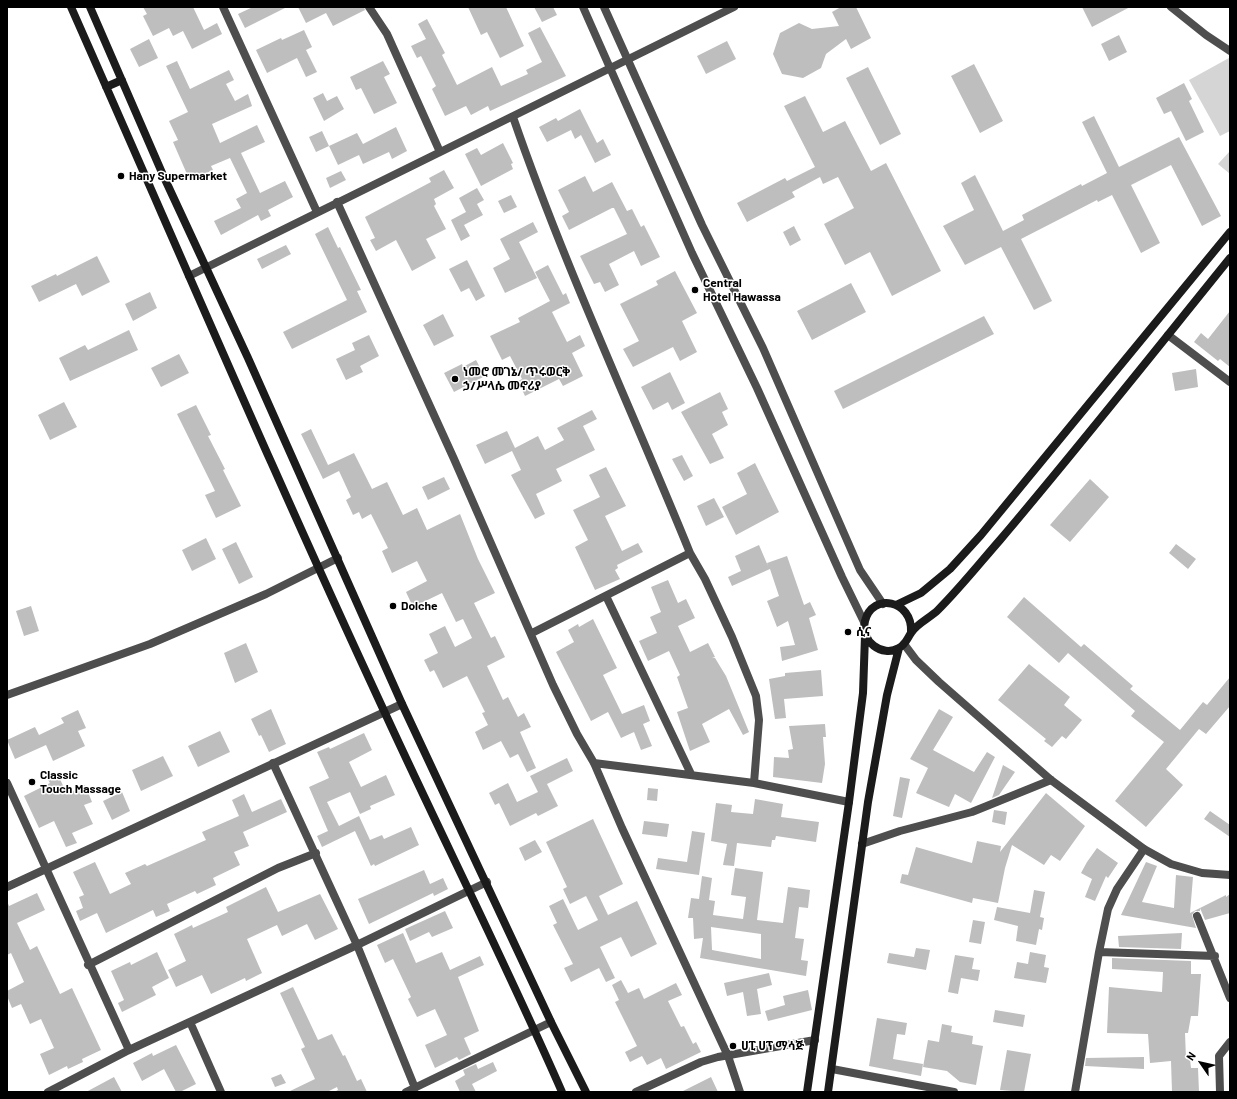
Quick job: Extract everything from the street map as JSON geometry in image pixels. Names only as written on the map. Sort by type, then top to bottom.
[{"type":"main road","points":[[71,7],[189,276],[384,711],[535,1030],[562,1092]]},
{"type":"main road","points":[[90,7],[205,268],[248,358],[402,704],[551,1022],[586,1092]]},
{"type":"main road","points":[[106,87],[122,80]]},
{"type":"main road","points":[[896,605],[927,588],[950,569],[981,535],[1230,232]]},
{"type":"main road","points":[[828,1092],[862,844],[887,695],[902,646],[911,632],[937,612],[967,579],[1230,258]]},
{"type":"main road","points":[[807,1092],[850,802],[863,693],[866,635],[864,622],[871,610],[883,604],[896,605],[902,608],[910,619],[911,632]]},
{"type":"main road","points":[[866,635],[869,641],[879,650],[886,651],[902,646]]},
{"type":"street","points":[[223,7],[317,212]]},
{"type":"street","points":[[369,7],[387,34],[440,152]]},
{"type":"street","points":[[583,7],[692,253],[757,388],[842,577],[864,622]]},
{"type":"street","points":[[604,7],[702,225],[763,348],[860,570],[883,604]]},
{"type":"street","points":[[189,276],[734,7]]},
{"type":"street","points":[[1171,7],[1206,35],[1230,51]]},
{"type":"street","points":[[513,117],[531,171],[690,553],[705,578],[732,637],[756,696],[759,720],[754,783]]},
{"type":"street","points":[[337,202],[573,727],[594,763],[622,828],[728,1056],[740,1092]]},
{"type":"street","points":[[1168,335],[1230,382]]},
{"type":"street","points":[[532,633],[690,553]]},
{"type":"street","points":[[7,695],[150,644],[266,594],[319,566],[338,558]]},
{"type":"street","points":[[606,596],[691,774]]},
{"type":"street","points":[[902,646],[939,682],[1051,780],[1144,849],[1171,864],[1184,868],[1202,873],[1230,875]]},
{"type":"street","points":[[7,888],[384,711],[402,704]]},
{"type":"street","points":[[273,763],[316,853],[357,945],[415,1088]]},
{"type":"street","points":[[594,763],[754,783],[850,802]]},
{"type":"street","points":[[862,844],[900,831],[972,812],[1051,780]]},
{"type":"street","points":[[7,783],[88,965],[129,1050]]},
{"type":"street","points":[[1076,1092],[1099,952],[1108,909],[1117,888],[1144,849]]},
{"type":"street","points":[[88,965],[278,868],[316,853]]},
{"type":"street","points":[[48,1092],[129,1050],[357,945],[486,882]]},
{"type":"street","points":[[1197,916],[1215,956],[1230,998]]},
{"type":"street","points":[[1099,952],[1215,956]]},
{"type":"street","points":[[190,1022],[220,1092]]},
{"type":"street","points":[[406,1092],[551,1022]]},
{"type":"street","points":[[636,1092],[701,1062],[718,1056],[728,1056],[815,1040]]},
{"type":"street","points":[[1220,1092],[1218,1056],[1230,1042]]},
{"type":"street","points":[[832,1069],[954,1092]]},
{"type":"shaded area","points":[[1229,58],[1230,131],[1220,136],[1189,80]]},
{"type":"shaded area","points":[[1230,151],[1230,174],[1218,164]]},
{"type":"building","points":[[143,7],[193,7],[204,30],[217,23],[222,34],[192,49],[183,31],[173,36],[169,28],[153,36],[143,16],[147,14]]},
{"type":"building","points":[[253,7],[287,7],[245,28],[238,14]]},
{"type":"building","points":[[298,7],[364,7],[365,10],[333,26],[326,13],[306,23]]},
{"type":"building","points":[[468,7],[506,7],[524,46],[500,58],[487,32],[481,35]]},
{"type":"building","points":[[534,7],[553,7],[557,15],[542,22]]},
{"type":"building","points":[[841,7],[856,7],[871,38],[851,49],[846,39],[826,54],[821,68],[803,78],[782,74],[773,54],[780,33],[799,23],[812,29],[839,26],[832,12]]},
{"type":"building","points":[[1082,7],[1130,7],[1092,27]]},
{"type":"building","points":[[427,19],[445,53],[442,55],[457,85],[492,67],[501,86],[528,74],[526,70],[542,62],[528,33],[540,27],[566,76],[490,111],[488,106],[471,115],[466,106],[445,116],[432,89],[436,86],[421,56],[417,58],[411,46],[426,39],[418,24]]},
{"type":"building","points":[[304,30],[312,47],[306,50],[317,72],[306,77],[297,58],[267,73],[256,50],[281,38],[282,40]]},
{"type":"building","points":[[1119,35],[1127,52],[1109,61],[1101,44]]},
{"type":"building","points":[[149,39],[158,58],[139,67],[130,49]]},
{"type":"building","points":[[727,41],[736,59],[706,74],[697,56]]},
{"type":"building","points":[[177,61],[190,89],[229,70],[234,80],[226,84],[235,101],[248,94],[252,106],[212,124],[220,143],[257,125],[265,142],[241,153],[260,193],[285,181],[293,197],[268,210],[271,216],[261,221],[258,215],[221,235],[214,221],[241,208],[236,199],[247,193],[230,158],[211,166],[213,170],[190,181],[173,142],[178,140],[169,121],[188,112],[166,66]]},
{"type":"building","points":[[383,61],[390,74],[384,77],[397,103],[374,114],[361,88],[356,90],[350,77]]},
{"type":"building","points":[[974,64],[1003,121],[980,133],[951,76]]},
{"type":"building","points":[[868,67],[901,134],[880,145],[846,78]]},
{"type":"building","points":[[1184,83],[1192,99],[1189,101],[1204,132],[1186,141],[1171,111],[1164,114],[1156,98]]},
{"type":"building","points":[[323,93],[327,101],[337,96],[344,109],[324,121],[313,98]]},
{"type":"building","points":[[805,96],[823,132],[845,121],[871,171],[886,163],[941,271],[892,296],[870,252],[845,265],[824,224],[854,208],[838,177],[823,184],[820,177],[792,192],[795,197],[747,222],[737,203],[785,178],[787,181],[815,167],[784,106]]},
{"type":"building","points":[[580,109],[597,143],[603,139],[611,155],[595,163],[581,135],[575,139],[571,130],[547,142],[539,127],[556,118],[558,121]]},
{"type":"building","points":[[1094,116],[1119,167],[1179,137],[1221,216],[1202,226],[1171,165],[1131,185],[1160,243],[1141,253],[1112,195],[1098,202],[1097,200],[1021,239],[1052,301],[1034,310],[1001,247],[965,265],[943,226],[974,210],[961,183],[975,175],[1003,231],[1024,220],[1022,215],[1081,184],[1082,186],[1107,173],[1082,122]]},
{"type":"building","points":[[396,127],[407,151],[392,159],[389,152],[363,164],[359,155],[338,165],[329,146],[357,133],[363,144]]},
{"type":"building","points":[[322,131],[329,146],[316,152],[309,137]]},
{"type":"building","points":[[503,143],[513,163],[511,164],[513,169],[481,186],[465,154],[477,148],[481,155]]},
{"type":"building","points":[[444,170],[454,188],[434,199],[436,204],[434,206],[446,229],[426,239],[436,258],[412,271],[396,240],[376,251],[370,240],[375,238],[365,217],[431,182],[429,178]]},
{"type":"building","points":[[341,171],[346,180],[330,188],[326,178]]},
{"type":"building","points":[[585,176],[593,192],[612,182],[627,211],[632,209],[641,227],[644,225],[660,257],[641,266],[634,251],[609,264],[619,285],[605,292],[600,282],[594,284],[580,256],[627,234],[614,208],[569,230],[562,216],[569,212],[558,190]]},
{"type":"building","points":[[477,188],[484,200],[477,204],[483,215],[464,225],[470,236],[461,241],[451,220],[466,212],[459,198]]},
{"type":"building","points":[[511,195],[517,207],[504,213],[498,201]]},
{"type":"building","points":[[533,222],[538,232],[519,242],[537,278],[505,293],[493,268],[510,259],[500,239]]},
{"type":"building","points":[[794,226],[801,240],[790,246],[783,232]]},
{"type":"building","points":[[328,227],[338,248],[340,247],[361,290],[357,291],[367,312],[292,349],[283,332],[347,300],[315,234]]},
{"type":"building","points":[[286,245],[291,254],[262,269],[257,259]]},
{"type":"building","points":[[97,256],[110,282],[82,296],[76,284],[39,302],[31,286],[56,274],[57,276]]},
{"type":"building","points":[[467,260],[485,296],[476,301],[469,288],[461,292],[449,269]]},
{"type":"building","points":[[548,265],[563,295],[566,293],[570,303],[552,312],[567,342],[580,335],[585,346],[572,353],[583,376],[563,386],[559,379],[525,396],[518,381],[522,379],[510,356],[502,360],[490,336],[520,322],[518,318],[550,301],[535,272]]},
{"type":"building","points":[[675,271],[697,313],[682,321],[697,352],[680,361],[673,347],[633,367],[623,349],[639,341],[620,304],[658,285],[656,281]]},
{"type":"building","points":[[851,283],[866,312],[812,340],[797,311]]},
{"type":"building","points":[[150,292],[157,308],[133,321],[125,304]]},
{"type":"building","points":[[1230,311],[1230,367],[1220,359],[1218,361],[1194,342],[1201,333],[1208,339]]},
{"type":"building","points":[[443,314],[454,336],[434,346],[423,325]]},
{"type":"building","points":[[984,316],[994,334],[843,409],[834,391]]},
{"type":"building","points":[[129,330],[138,350],[70,381],[59,358],[85,345],[88,350]]},
{"type":"building","points":[[369,335],[379,356],[360,366],[363,372],[346,380],[336,359],[355,350],[352,343]]},
{"type":"building","points":[[179,354],[189,373],[161,387],[151,368]]},
{"type":"building","points":[[476,360],[484,375],[483,377],[454,392],[444,373],[462,364],[463,367]]},
{"type":"building","points":[[1196,369],[1198,387],[1175,391],[1172,373]]},
{"type":"building","points":[[670,372],[685,403],[672,410],[668,402],[653,410],[641,387]]},
{"type":"building","points":[[720,392],[728,409],[722,412],[728,425],[712,434],[724,458],[710,464],[681,412]]},
{"type":"building","points":[[64,402],[77,427],[50,440],[38,415]]},
{"type":"building","points":[[196,405],[211,435],[208,436],[225,469],[223,470],[241,506],[216,518],[205,495],[215,491],[177,414]]},
{"type":"building","points":[[592,410],[597,419],[583,426],[595,450],[556,469],[562,481],[536,494],[545,514],[535,519],[511,475],[521,470],[512,451],[485,464],[476,445],[507,431],[515,448],[538,436],[545,450],[564,440],[557,428]]},
{"type":"building","points":[[311,429],[328,465],[354,453],[372,489],[387,482],[403,515],[417,508],[427,530],[460,514],[478,559],[495,593],[474,603],[491,638],[495,636],[505,657],[487,666],[503,700],[508,697],[518,717],[524,713],[531,727],[520,732],[536,768],[527,772],[518,754],[510,758],[501,741],[483,750],[475,732],[488,725],[482,713],[485,712],[467,676],[443,688],[434,670],[430,672],[424,660],[438,653],[429,634],[445,626],[455,647],[472,638],[463,619],[456,622],[442,593],[413,607],[406,592],[427,581],[417,561],[392,573],[382,551],[388,548],[371,514],[362,519],[359,512],[353,515],[346,500],[351,497],[339,471],[323,479],[301,434]]},
{"type":"building","points":[[682,455],[693,476],[684,481],[672,459]]},
{"type":"building","points":[[755,463],[779,512],[736,535],[722,507],[747,494],[737,473]]},
{"type":"building","points":[[606,467],[626,506],[605,516],[622,551],[638,543],[643,552],[617,565],[618,568],[615,570],[620,579],[595,590],[575,547],[588,540],[573,510],[600,497],[589,475]]},
{"type":"building","points":[[444,477],[450,489],[428,500],[422,487]]},
{"type":"building","points":[[1090,479],[1109,497],[1070,542],[1050,525]]},
{"type":"building","points":[[714,498],[724,517],[706,526],[697,506]]},
{"type":"building","points":[[206,538],[216,559],[192,571],[182,550]]},
{"type":"building","points":[[236,542],[253,577],[239,584],[222,549]]},
{"type":"building","points":[[1176,544],[1196,559],[1188,569],[1169,553]]},
{"type":"building","points":[[759,545],[768,566],[767,563],[787,556],[804,605],[810,602],[816,615],[809,618],[818,650],[782,661],[780,647],[795,645],[788,621],[777,627],[767,601],[779,596],[770,569],[732,586],[728,577],[741,571],[735,556]]},
{"type":"building","points":[[668,580],[678,603],[686,599],[695,618],[678,626],[690,652],[708,643],[715,657],[712,658],[715,658],[726,676],[749,732],[743,735],[729,709],[702,724],[710,742],[690,751],[677,712],[688,708],[677,677],[680,675],[669,651],[648,661],[639,641],[657,633],[650,617],[661,612],[651,587]]},
{"type":"building","points":[[1024,597],[1081,647],[1084,644],[1133,686],[1130,689],[1180,730],[1203,702],[1207,705],[1230,677],[1230,706],[1206,734],[1199,729],[1166,769],[1183,785],[1146,827],[1115,801],[1164,742],[1131,716],[1135,711],[1068,653],[1059,663],[1007,617]]},
{"type":"building","points":[[31,606],[39,631],[24,636],[16,611]]},
{"type":"building","points":[[593,619],[617,668],[603,675],[622,714],[644,705],[650,721],[643,724],[652,746],[641,750],[634,732],[621,738],[608,712],[591,721],[556,652],[574,642],[568,630],[578,624],[579,627]]},
{"type":"building","points":[[246,643],[258,672],[235,683],[224,653]]},
{"type":"building","points":[[1029,664],[1070,697],[1064,705],[1082,720],[1066,739],[1062,736],[1052,747],[1044,741],[1046,739],[998,700]]},
{"type":"building","points":[[821,670],[823,696],[784,699],[786,718],[775,719],[769,679],[785,676],[785,673]]},
{"type":"building","points":[[271,709],[286,744],[269,752],[251,719]]},
{"type":"building","points":[[939,709],[953,717],[933,750],[974,772],[987,752],[995,757],[971,803],[955,794],[949,807],[916,793],[928,768],[910,759]]},
{"type":"building","points":[[78,710],[86,728],[78,731],[85,746],[53,761],[46,745],[15,759],[7,740],[35,727],[39,735],[64,723],[61,718]]},
{"type":"building","points":[[825,724],[826,737],[823,737],[825,764],[822,783],[773,777],[774,757],[789,758],[788,750],[793,749],[789,726]]},
{"type":"building","points":[[220,731],[230,752],[198,767],[188,746]]},
{"type":"building","points":[[364,733],[372,750],[349,762],[361,787],[386,775],[395,795],[370,806],[371,809],[360,814],[350,792],[327,802],[339,826],[359,816],[370,840],[382,835],[384,839],[411,827],[419,845],[375,866],[374,864],[371,866],[355,831],[322,847],[317,836],[328,831],[309,787],[329,778],[317,752],[329,747],[330,749]]},
{"type":"building","points":[[163,756],[173,776],[141,791],[132,770]]},
{"type":"building","points":[[567,758],[573,771],[547,784],[558,806],[538,816],[536,813],[510,826],[499,803],[495,805],[489,793],[508,783],[517,802],[538,792],[530,776]]},
{"type":"building","points":[[1003,765],[1015,772],[999,795],[992,798]]},
{"type":"building","points":[[58,775],[67,794],[85,785],[92,802],[84,805],[93,824],[72,833],[77,843],[66,847],[54,821],[39,828],[24,796],[50,783],[48,780]]},
{"type":"building","points":[[900,777],[910,779],[902,818],[893,816]]},
{"type":"building","points":[[648,788],[658,789],[657,801],[647,800]]},
{"type":"building","points":[[122,792],[130,811],[112,820],[103,801]]},
{"type":"building","points":[[1046,793],[1085,826],[1060,861],[1051,855],[1044,865],[1012,845],[1005,868],[998,903],[973,898],[972,903],[900,883],[902,874],[908,875],[916,847],[972,863],[977,841],[1001,846],[1000,852]]},
{"type":"building","points":[[244,794],[252,812],[281,799],[287,812],[243,832],[249,846],[234,852],[240,865],[213,878],[216,885],[197,894],[195,891],[167,904],[170,911],[156,917],[153,910],[106,933],[97,913],[80,921],[76,911],[83,908],[79,897],[84,895],[73,872],[95,862],[110,894],[131,884],[125,873],[145,864],[147,866],[206,840],[202,832],[239,816],[232,800]]},
{"type":"building","points":[[755,799],[783,804],[781,817],[819,822],[816,842],[776,836],[775,840],[772,840],[771,847],[737,843],[734,866],[723,865],[727,844],[711,841],[716,803],[732,805],[731,812],[753,814]]},
{"type":"building","points":[[994,810],[1007,812],[1005,825],[992,822]]},
{"type":"building","points":[[1210,811],[1230,825],[1230,837],[1204,819]]},
{"type":"building","points":[[593,819],[623,884],[599,896],[608,915],[637,901],[657,944],[631,957],[621,937],[600,947],[615,978],[606,982],[599,968],[571,982],[564,968],[573,964],[553,925],[557,923],[549,906],[563,899],[578,930],[598,920],[586,896],[570,904],[563,889],[567,887],[546,842]]},
{"type":"building","points":[[644,821],[669,824],[667,837],[642,834]]},
{"type":"building","points":[[692,831],[705,833],[699,875],[656,869],[658,858],[687,862]]},
{"type":"building","points":[[535,840],[542,852],[525,861],[519,848]]},
{"type":"building","points":[[1097,848],[1118,863],[1108,878],[1106,876],[1095,901],[1085,897],[1092,879],[1081,873]]},
{"type":"building","points":[[1146,862],[1157,866],[1142,902],[1174,908],[1176,875],[1193,877],[1190,913],[1200,908],[1200,911],[1195,911],[1192,915],[1196,928],[1121,915]]},
{"type":"building","points":[[735,868],[763,872],[757,920],[783,923],[788,887],[810,890],[808,908],[799,907],[795,938],[804,939],[801,960],[808,961],[806,976],[700,958],[703,938],[694,939],[693,918],[688,918],[691,898],[699,899],[702,876],[712,878],[709,900],[715,901],[713,915],[743,919],[746,897],[731,895]],"holes":[[[711,927],[761,934],[761,959],[712,950]]]},
{"type":"building","points":[[424,870],[430,884],[443,878],[448,889],[434,896],[433,893],[369,924],[358,899]]},
{"type":"building","points":[[266,887],[278,912],[320,894],[338,929],[315,940],[307,924],[282,936],[277,925],[247,939],[262,973],[246,981],[245,978],[211,994],[202,975],[176,987],[168,970],[186,961],[174,934],[192,925],[193,928],[228,912],[226,907]]},
{"type":"building","points":[[1034,890],[1045,892],[1040,917],[1044,918],[1042,930],[1039,929],[1036,945],[1016,941],[1018,926],[994,920],[997,907],[1030,913]]},
{"type":"building","points":[[37,893],[45,910],[17,923],[30,950],[37,946],[60,994],[72,988],[101,1050],[82,1059],[83,1062],[68,1069],[67,1066],[49,1075],[40,1054],[54,1048],[41,1019],[30,1024],[21,1004],[12,1008],[7,996],[7,991],[24,982],[11,953],[7,955],[7,901],[9,906]]},
{"type":"building","points":[[1230,894],[1230,913],[1205,920],[1200,908]]},
{"type":"building","points":[[445,911],[453,928],[432,937],[429,932],[410,941],[405,929]]},
{"type":"building","points":[[973,920],[985,922],[981,944],[969,942]]},
{"type":"building","points":[[403,933],[416,963],[442,952],[450,970],[480,956],[484,965],[458,977],[479,1031],[464,1038],[471,1054],[459,1060],[457,1057],[435,1068],[425,1045],[447,1035],[435,1009],[417,1017],[408,999],[411,997],[393,959],[385,963],[377,945]]},
{"type":"building","points":[[1182,933],[1181,949],[1119,947],[1118,936]]},
{"type":"building","points":[[916,948],[930,950],[926,970],[887,963],[889,953],[914,957]]},
{"type":"building","points":[[157,952],[169,978],[152,987],[156,995],[122,1012],[118,1003],[124,1000],[111,971],[130,962],[131,965]]},
{"type":"building","points":[[1030,952],[1046,955],[1044,967],[1049,968],[1046,983],[1014,978],[1017,962],[1028,964]]},
{"type":"building","points":[[955,955],[974,958],[972,969],[980,970],[978,981],[961,978],[958,994],[948,992]]},
{"type":"building","points":[[1112,958],[1191,961],[1191,974],[1201,974],[1198,1016],[1191,1016],[1188,1033],[1185,1033],[1186,1059],[1190,1059],[1191,1068],[1198,1068],[1199,1092],[1172,1092],[1171,1061],[1150,1063],[1148,1034],[1107,1033],[1109,987],[1162,992],[1163,972],[1112,969]]},
{"type":"building","points":[[769,973],[772,985],[757,989],[761,1014],[747,1016],[743,992],[727,996],[724,983]]},
{"type":"building","points":[[621,980],[628,993],[639,988],[644,999],[676,983],[682,995],[668,1001],[681,1027],[684,1026],[693,1044],[696,1042],[701,1052],[666,1069],[661,1058],[647,1065],[642,1056],[630,1062],[625,1052],[637,1046],[615,1002],[619,1000],[612,985]]},
{"type":"building","points":[[293,987],[318,1040],[332,1034],[343,1056],[345,1055],[357,1081],[361,1079],[367,1092],[334,1092],[338,1090],[337,1087],[327,1092],[288,1092],[315,1079],[301,1049],[305,1047],[280,993]]},
{"type":"building","points":[[808,990],[812,1010],[768,1021],[765,1011],[785,1005],[783,996]]},
{"type":"building","points":[[995,1010],[1025,1015],[1023,1027],[993,1022]]},
{"type":"building","points":[[877,1018],[907,1023],[905,1035],[897,1034],[893,1059],[923,1064],[921,1076],[869,1066]]},
{"type":"building","points":[[942,1024],[952,1026],[951,1032],[973,1036],[972,1044],[983,1046],[976,1085],[960,1082],[947,1071],[923,1067],[928,1040],[939,1042]]},
{"type":"building","points":[[176,1045],[196,1084],[180,1092],[176,1092],[164,1069],[142,1081],[133,1063],[152,1053],[153,1056]]},
{"type":"building","points":[[1007,1050],[1031,1054],[1024,1092],[1000,1090]]},
{"type":"building","points":[[1144,1057],[1144,1069],[1085,1066],[1086,1058]]},
{"type":"building","points":[[493,1062],[497,1071],[472,1084],[476,1092],[460,1092],[455,1081],[465,1075],[463,1070],[476,1064],[478,1069]]},
{"type":"building","points":[[281,1074],[286,1083],[275,1087],[271,1078]]},
{"type":"building","points":[[114,1077],[122,1092],[86,1092]]},
{"type":"building","points":[[711,1077],[718,1092],[681,1092]]},
{"type":"place","name":"Hany Supermarket","points":[[121,176]]},
{"type":"place","name":"Central Hotel Hawassa","points":[[695,290]]},
{"type":"place","name":"ነመሮ መገኔ/ ጥሩወርቅ ኃ/ሥላሴ መኖሪያ","points":[[455,379]]},
{"type":"place","name":"Dolche","points":[[393,606]]},
{"type":"place","name":"ሲና","points":[[848,632]]},
{"type":"place","name":"Classic Touch Massage","points":[[32,782]]},
{"type":"place","name":"ሀፒ ሀፕ ማሳጅ","points":[[733,1046]]}]
